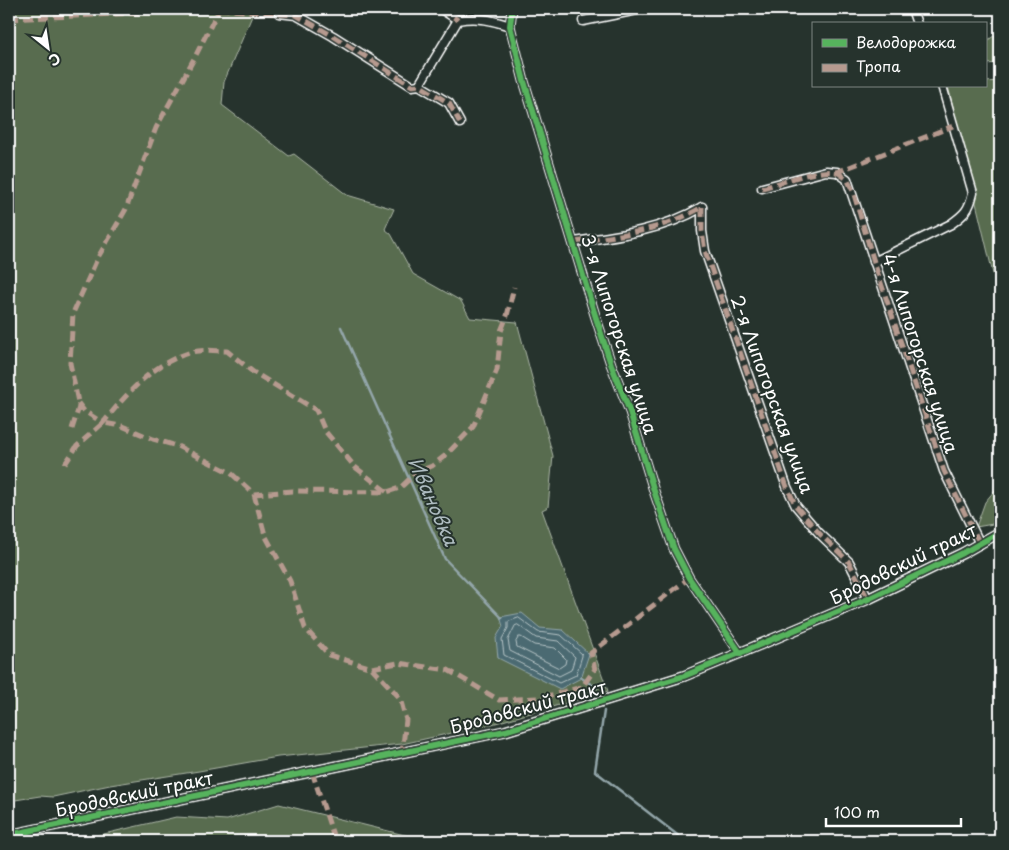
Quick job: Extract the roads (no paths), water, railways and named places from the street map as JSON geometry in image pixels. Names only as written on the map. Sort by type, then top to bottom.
[{"type":"street","points":[[441,9],[458,20],[472,18],[510,26]]},
{"type":"street","name":"3-я Липогорская улица","points":[[512,9],[510,26],[524,81],[611,364],[630,412],[674,549],[689,578],[740,653]]},
{"type":"street","points":[[583,21],[642,9]]},
{"type":"street","points":[[912,9],[917,22]]},
{"type":"street","points":[[279,13],[296,15],[412,86],[419,85],[449,103],[460,123]]},
{"type":"street","points":[[419,85],[458,20]]},
{"type":"street","points":[[874,262],[951,224],[970,207],[973,193],[943,88]]},
{"type":"street","name":"4-я Липогорская улица","points":[[762,188],[820,172],[837,172],[847,179],[853,191],[874,262],[944,471],[980,544]]},
{"type":"street","name":"2-я Липогорская улица","points":[[574,242],[607,238],[658,226],[691,214],[702,207],[702,231],[706,251],[787,487],[796,506],[849,562],[868,599]]},
{"type":"street","name":"Бродовский тракт","points":[[9,835],[505,731],[684,676],[868,599],[980,544],[1000,532]]},
{"type":"water","points":[[522,613],[540,628],[563,630],[589,654],[581,678],[560,689],[498,658],[496,638],[503,626],[500,617]]},
{"type":"waterway","name":"Ивановка","points":[[341,327],[445,559],[502,618]]},
{"type":"waterway","name":"Ивановка","points":[[580,677],[597,688]]},
{"type":"waterway","name":"Ивановка","points":[[604,711],[595,771],[685,841]]}]
